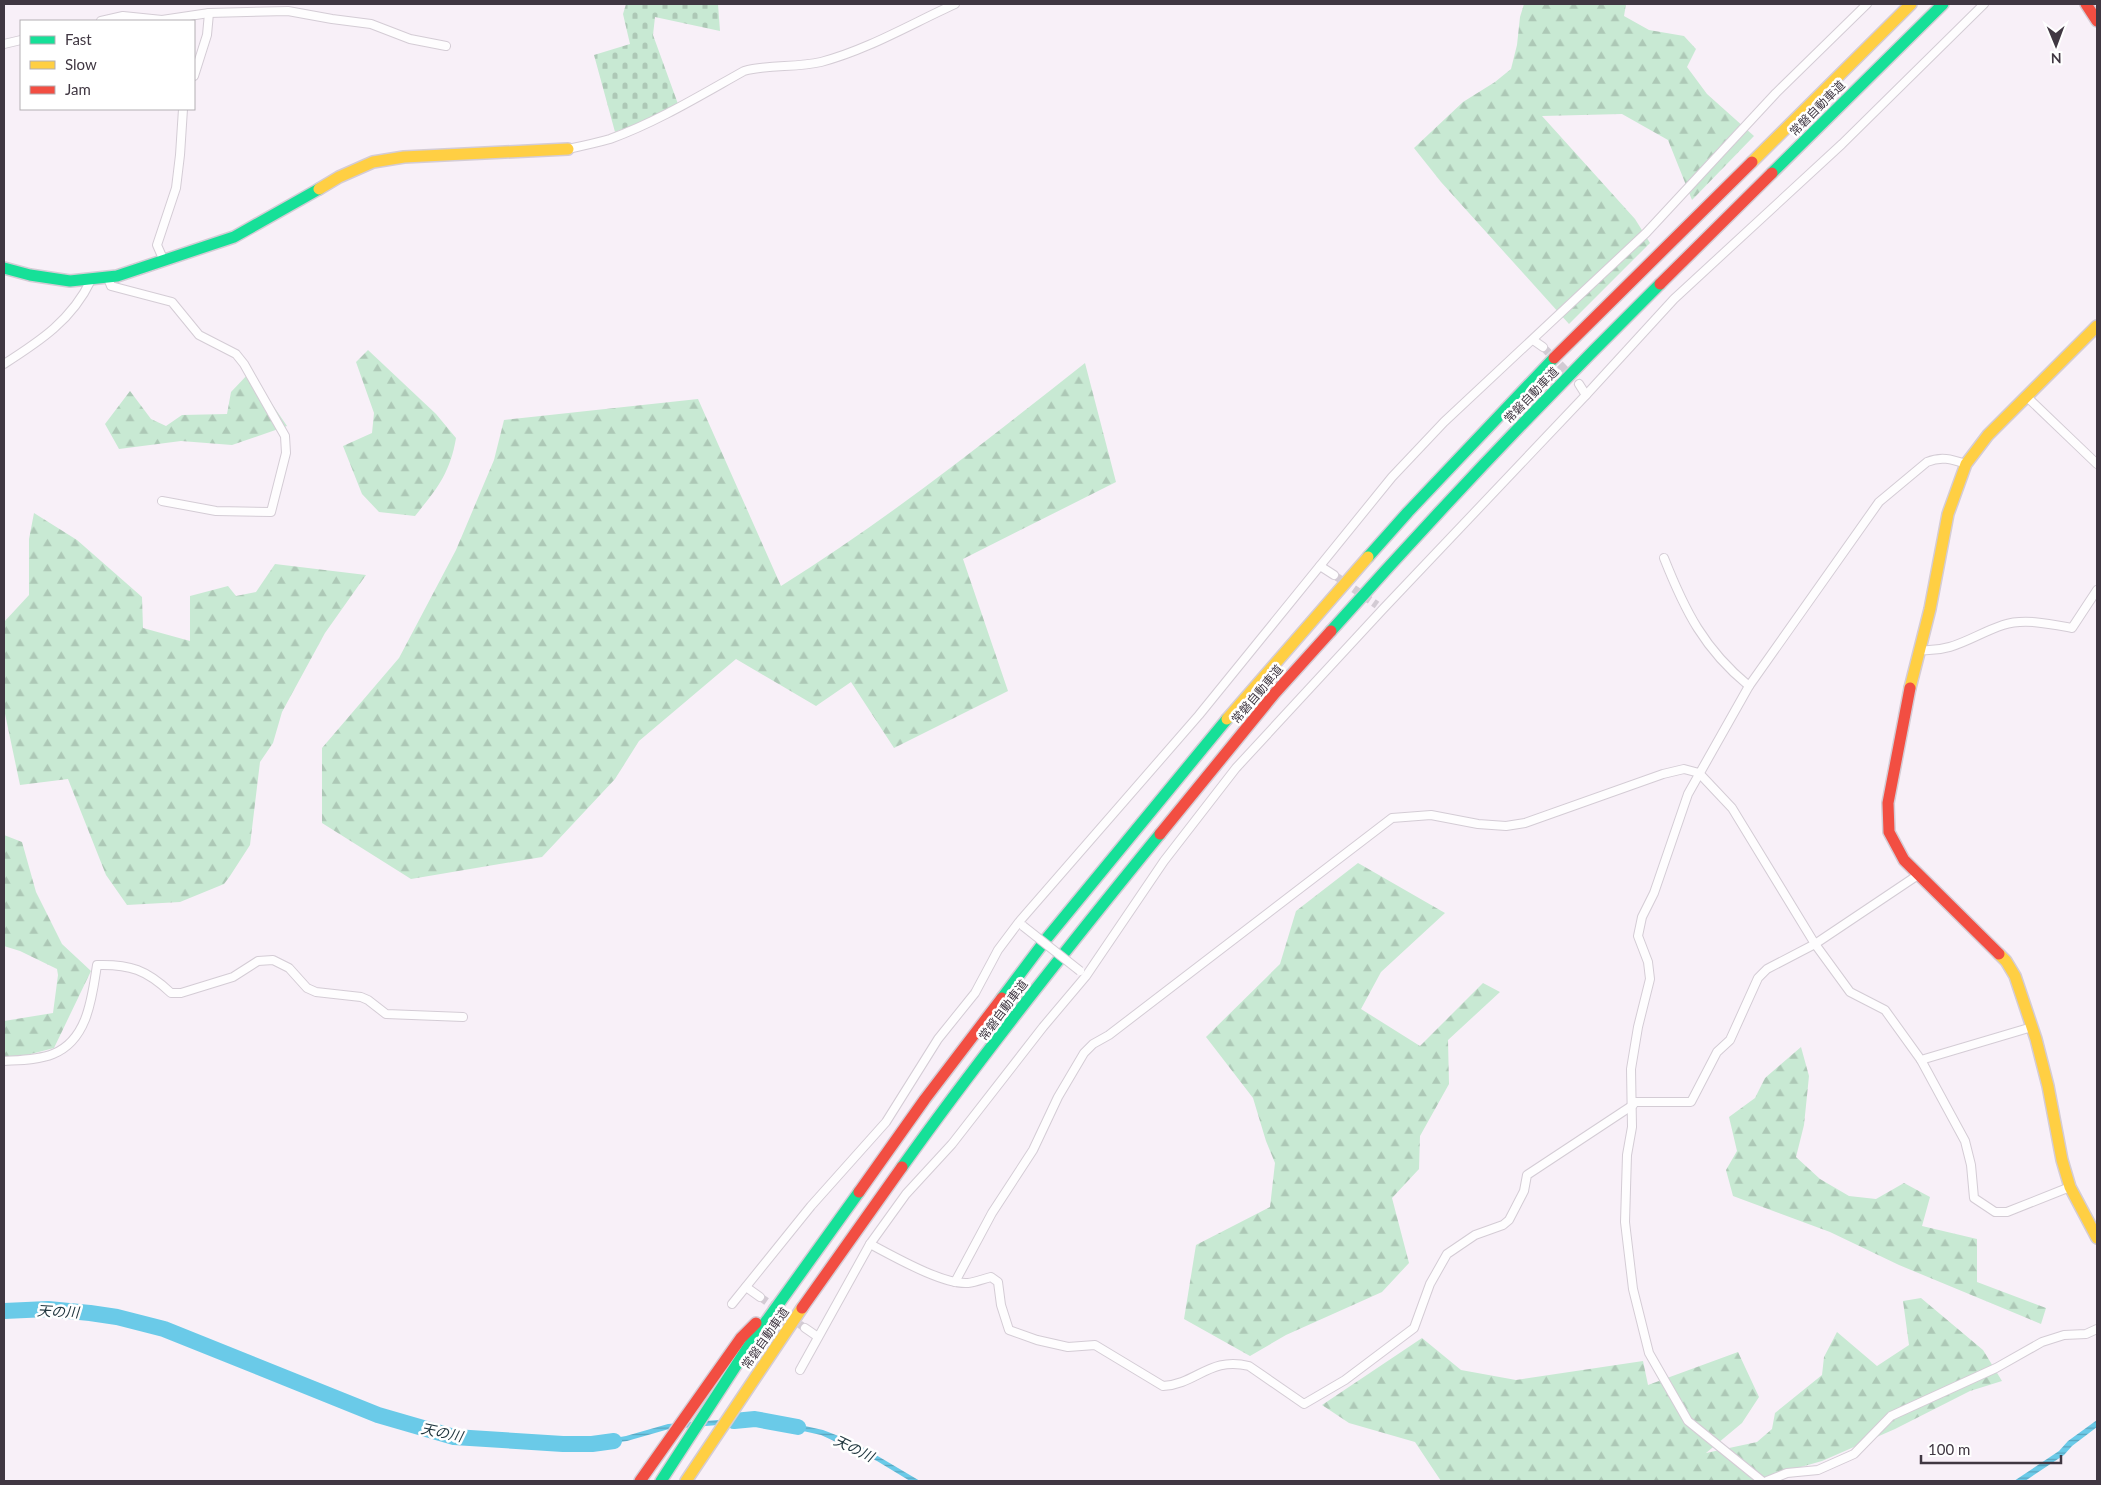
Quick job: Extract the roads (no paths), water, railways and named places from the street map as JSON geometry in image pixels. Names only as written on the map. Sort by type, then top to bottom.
[{"type":"main road","name":"常磐自動車道","points":[[661,1481],[752,1341],[925,1099],[1041,946],[1257,682],[1408,512],[1562,350],[1911,4]]},
{"type":"main road","name":"常磐自動車道","points":[[686,1481],[784,1334],[943,1110],[1065,950],[1275,693],[1426,525],[1576,367],[1942,4]]},
{"type":"main road","points":[[2086,4],[2097,21]]},
{"type":"main road","points":[[4,268],[51,279],[91,280],[108,278],[234,237],[268,219],[339,176],[373,162],[404,157],[568,149]]},
{"type":"main road","points":[[2097,326],[1988,435],[1966,464],[1948,514],[1930,609],[1919,650],[1888,803],[1889,832],[1904,860],[2006,961],[2015,976],[2032,1027],[2048,1086],[2062,1160],[2070,1187],[2097,1238]]},
{"type":"main road","points":[[640,1481],[741,1338],[781,1300]]},
{"type":"street","points":[[568,149],[608,140],[629,132],[744,71],[758,67],[818,63],[845,55],[955,4]]},
{"type":"street","points":[[732,1304],[811,1206],[886,1122],[938,1039],[975,993],[998,950],[1200,715],[1392,477],[1444,422],[1646,233],[1776,93],[1867,4]]},
{"type":"street","points":[[800,1370],[870,1244],[906,1194],[952,1144],[1043,1027],[1164,861],[1236,768],[1380,607],[1586,395],[1674,299],[1842,144],[1984,4]]},
{"type":"street","points":[[106,20],[123,16],[162,20],[209,13],[288,11],[371,24],[410,39],[446,46]]},
{"type":"street","points":[[195,73],[207,35],[209,13]]},
{"type":"street","points":[[4,44],[20,40]]},
{"type":"street","points":[[164,261],[157,245],[176,188],[183,110]]},
{"type":"street","points":[[108,278],[111,286],[172,302],[199,335],[236,354],[244,364],[285,436],[286,453],[271,512],[216,511],[162,501]]},
{"type":"street","points":[[4,364],[63,322],[83,297],[91,280]]},
{"type":"street","points":[[1533,340],[1543,346]]},
{"type":"street","points":[[1579,384],[1586,395]]},
{"type":"street","points":[[2027,397],[2097,464]]},
{"type":"street","points":[[1762,1481],[1688,1421],[1649,1353],[1633,1289],[1625,1222],[1627,1155],[1632,1127],[1633,1103],[1631,1069],[1638,1026],[1650,979],[1648,962],[1638,936],[1642,917],[1654,893],[1688,794],[1749,686],[1879,502],[1927,462],[1936,458],[1950,458],[1966,464]]},
{"type":"street","points":[[1664,558],[1681,601],[1700,633],[1727,668],[1749,686]]},
{"type":"street","points":[[1320,566],[1334,575]]},
{"type":"street","points":[[1919,650],[1935,651],[1971,640],[2004,624],[2041,622],[2072,628],[2097,590]]},
{"type":"street","points":[[955,1282],[992,1213],[1033,1150],[1058,1097],[1084,1054],[1093,1044],[1109,1035],[1392,818],[1431,816],[1478,824],[1506,826],[1525,823],[1664,774],[1684,769],[1699,772],[1732,808],[1815,944],[1850,992],[1885,1010],[1921,1060],[1965,1141],[1971,1165],[1974,1198],[1995,1212],[2007,1212],[2070,1187]]},
{"type":"street","points":[[870,1244],[920,1269],[955,1282],[968,1283],[991,1277],[998,1282],[1001,1305],[1009,1330],[1037,1340],[1068,1347],[1095,1345],[1164,1386],[1174,1385],[1222,1364],[1249,1366],[1304,1404],[1345,1380],[1414,1328],[1430,1284],[1447,1254],[1475,1235],[1503,1225],[1509,1220],[1524,1191],[1527,1175],[1633,1103],[1691,1102],[1717,1052],[1730,1040],[1758,978],[1767,969],[1815,944],[1918,875]]},
{"type":"street","points":[[1021,924],[1083,974]]},
{"type":"street","points":[[4,1062],[45,1057],[67,1047],[78,1033],[89,1008],[97,965],[123,965],[134,968],[155,978],[171,993],[181,993],[233,977],[258,961],[273,960],[289,968],[307,988],[316,992],[361,997],[386,1014],[463,1017]]},
{"type":"street","points":[[1921,1060],[2032,1027]]},
{"type":"street","points":[[746,1287],[760,1298]]},
{"type":"street","points":[[805,1328],[818,1337]]},
{"type":"street","points":[[1767,1481],[1787,1473],[1818,1470],[1854,1454],[1891,1416],[1996,1368],[2042,1342],[2064,1335],[2086,1334],[2097,1329]]},
{"type":"water","points":[[755,1417],[755,1422],[669,1429],[627,1441],[592,1446],[592,1442],[626,1436],[668,1424]]},
{"type":"water","points":[[778,1420],[823,1430],[854,1442],[920,1481],[910,1481],[877,1461],[821,1435],[776,1425]]},
{"type":"water","points":[[2097,1420],[2097,1427],[2072,1446],[2064,1455],[2025,1481],[2014,1481],[2059,1451],[2068,1441]]},
{"type":"waterway","name":"天の川","points":[[4,1311],[48,1309],[90,1313],[117,1317],[164,1329],[378,1415],[454,1437],[563,1444],[592,1444],[614,1441]]},
{"type":"waterway","name":"天の川","points":[[734,1421],[755,1419],[798,1427]]},
{"type":"tunnel","points":[[1543,347],[1579,384]]},
{"type":"tunnel","points":[[1334,575],[1377,605]]},
{"type":"tunnel","points":[[760,1297],[805,1328]]}]
